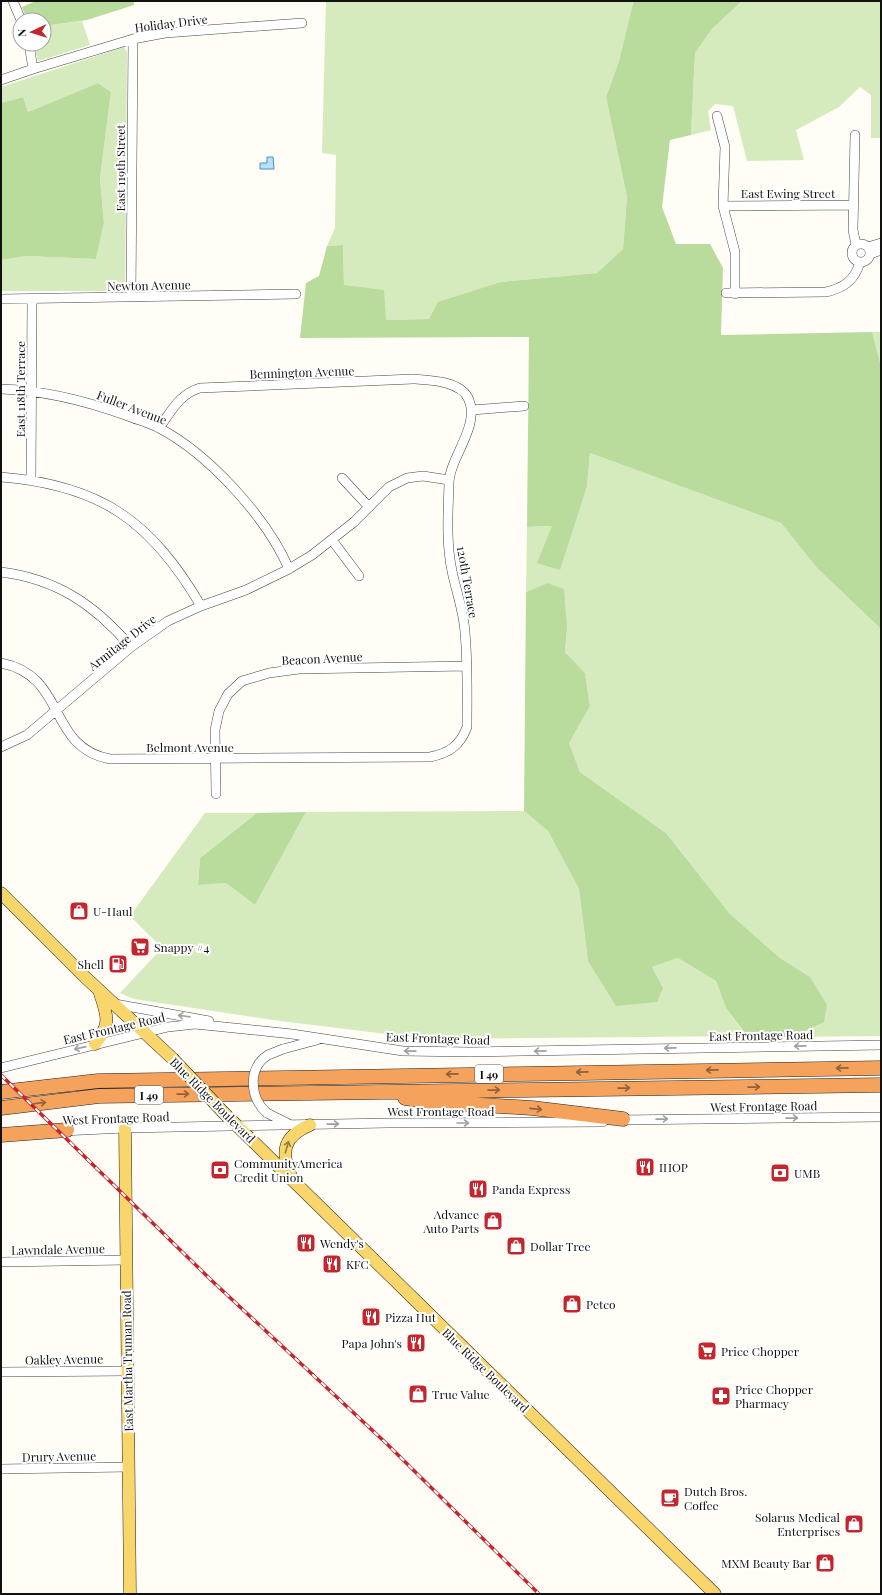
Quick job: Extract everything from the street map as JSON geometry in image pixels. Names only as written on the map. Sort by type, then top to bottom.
[{"type":"highway","name":"I 49","points":[[1,1092],[98,1081],[881,1068]]},
{"type":"highway","name":"I 49","points":[[1,1108],[99,1096],[358,1091],[881,1085]]},
{"type":"highway","points":[[358,1091],[434,1102],[532,1108],[623,1119]]},
{"type":"highway","points":[[1,1135],[68,1130]]},
{"type":"main road","name":"Blue Ridge Boulevard","points":[[1,893],[145,1032],[223,1112],[715,1594]]},
{"type":"main road","points":[[95,1044],[106,1027],[106,1017],[98,988]]},
{"type":"main road","points":[[292,1179],[285,1156],[286,1145],[298,1131],[310,1125]]},
{"type":"main road","name":"East Martha Truman Road","points":[[125,1128],[121,1260],[127,1371],[123,1468],[130,1594]]},
{"type":"street","points":[[13,1],[18,12]]},
{"type":"street","name":"Holiday Drive","points":[[1,80],[133,39],[165,33],[302,23]]},
{"type":"street","name":"East 119th Street","points":[[132,297],[133,39]]},
{"type":"street","points":[[30,52],[33,69]]},
{"type":"street","points":[[717,116],[725,148],[723,206],[735,252],[731,293],[831,291],[841,287],[855,276],[860,262]]},
{"type":"street","points":[[855,135],[853,230],[856,245],[852,255],[855,260],[860,262],[868,259],[869,250]]},
{"type":"street","name":"East Ewing Street","points":[[723,206],[853,205]]},
{"type":"street","points":[[869,250],[881,243]]},
{"type":"street","points":[[856,245],[863,244],[869,250],[881,250]]},
{"type":"street","name":"Newton Avenue","points":[[1,299],[296,294]]},
{"type":"street","name":"East 118th Terrace","points":[[31,480],[33,393],[32,299]]},
{"type":"street","name":"Bennington Avenue","points":[[159,428],[181,397],[191,390],[200,388],[413,379],[431,380],[449,385],[463,392],[469,399],[472,410]]},
{"type":"street","name":"Fuller Avenue","points":[[1,389],[61,397],[107,408],[159,428],[201,457],[235,490],[268,533],[289,570]]},
{"type":"street","points":[[472,410],[524,406]]},
{"type":"street","name":"120th Terrace","points":[[424,757],[443,754],[452,749],[463,737],[467,727],[465,632],[450,556],[449,480],[472,416],[472,410]]},
{"type":"street","name":"Armitage Drive","points":[[1,747],[27,735],[131,647],[168,621],[202,606],[246,590],[289,570],[332,540],[354,522],[389,487],[407,478],[423,476],[449,480]]},
{"type":"street","points":[[1,477],[31,480],[57,485],[86,494],[116,510],[144,530],[165,551],[179,569],[202,606]]},
{"type":"street","points":[[342,478],[369,507]]},
{"type":"street","points":[[332,540],[359,576]]},
{"type":"street","points":[[1,572],[34,578],[76,597],[97,612],[131,647]]},
{"type":"street","name":"Belmont Avenue","points":[[1,663],[19,668],[31,675],[48,694],[68,735],[74,742],[87,752],[101,758],[112,760],[424,757]]},
{"type":"street","name":"Beacon Avenue","points":[[216,794],[215,730],[219,711],[228,694],[242,681],[269,673],[299,669],[466,666]]},
{"type":"street","points":[[115,1004],[219,1023],[235,1030]]},
{"type":"street","name":"East Frontage Road","points":[[1,1068],[145,1032],[168,1027],[195,1024],[235,1030],[292,1034],[318,1040],[403,1051],[471,1052],[881,1045]]},
{"type":"street","points":[[294,1125],[280,1120],[267,1113],[260,1107],[255,1097],[253,1080],[255,1071],[267,1056],[283,1049],[318,1040]]},
{"type":"street","name":"West Frontage Road","points":[[1,1141],[68,1130],[125,1128],[575,1123],[623,1119],[881,1117]]},
{"type":"street","name":"Lawndale Avenue","points":[[1,1262],[121,1260]]},
{"type":"street","name":"Oakley Avenue","points":[[1,1372],[127,1371]]},
{"type":"street","name":"Drury Avenue","points":[[1,1469],[123,1468]]},
{"type":"green space","points":[[36,1],[134,1],[134,5],[87,20],[52,25],[52,12],[24,12],[22,7]]},
{"type":"green space","points":[[326,1],[635,1],[633,3],[619,61],[606,97],[627,197],[623,249],[597,273],[501,282],[429,319],[386,320],[344,285],[343,245],[327,246],[335,228],[336,155],[322,153]]},
{"type":"green space","points":[[635,1],[742,1],[712,29],[695,53],[691,135],[670,140],[662,207],[676,244],[710,244],[723,268],[721,335],[872,332],[881,366],[881,629],[817,568],[781,523],[590,453],[587,486],[560,570],[537,563],[552,526],[527,527],[529,337],[300,338],[306,283],[319,276],[327,246],[343,245],[344,285],[384,290],[386,320],[429,319],[438,302],[501,282],[597,273],[623,249],[627,197],[606,97],[619,61],[633,3]]},
{"type":"green space","points":[[742,1],[881,1],[881,138],[871,138],[871,95],[860,87],[839,107],[796,130],[804,160],[747,161],[733,106],[715,104],[708,111],[711,130],[691,135],[695,53],[712,29]]},
{"type":"green space","points":[[82,21],[90,45],[38,61],[36,52],[52,52],[52,25]]},
{"type":"green space","points":[[124,47],[127,52],[125,288],[120,291],[1,291],[1,260],[27,256],[96,259],[104,223],[100,178],[111,92],[98,83],[28,112],[23,97],[1,103],[1,87]]},
{"type":"green space","points":[[98,83],[111,92],[100,178],[104,223],[96,259],[27,256],[1,260],[1,103],[23,97],[28,112]]},
{"type":"green space","points":[[872,332],[881,332],[881,366]]},
{"type":"green space","points":[[590,453],[781,523],[817,568],[881,629],[881,1036],[783,1037],[805,1031],[810,977],[780,958],[730,914],[666,833],[580,772],[569,743],[590,706],[585,673],[565,652],[567,629],[547,583],[526,592],[527,527],[552,526],[587,486]]},
{"type":"green space","points":[[547,583],[564,589],[567,629],[565,652],[585,673],[590,706],[569,743],[580,772],[666,833],[730,914],[780,958],[810,977],[827,1005],[824,1022],[805,1031],[783,1037],[747,1036],[726,1008],[716,981],[678,958],[652,967],[663,988],[657,1002],[616,1006],[588,961],[579,889],[548,831],[524,811],[526,592]]},
{"type":"green space","points":[[524,811],[548,831],[579,889],[588,961],[663,988],[652,967],[678,958],[716,981],[726,1008],[746,1036],[428,1039],[280,1021],[134,999],[120,993],[162,948],[130,916],[205,813],[257,813],[200,858],[198,885],[226,883],[255,905],[306,812]]},
{"type":"green space","points":[[306,812],[255,905],[226,883],[198,885],[200,858],[257,813]]},
{"type":"water","points":[[267,157],[273,157],[274,169],[260,169],[260,163],[267,163]]},
{"type":"railway","points":[[1,1075],[209,1278],[387,1444],[539,1594]]},
{"type":"place","name":"U-Haul","points":[[79,911]]},
{"type":"place","name":"Snappy #4","points":[[140,947]]},
{"type":"place","name":"Shell","points":[[118,964]]},
{"type":"place","name":"IHOP","points":[[645,1167]]},
{"type":"place","name":"CommunityAmerica Credit Union","points":[[220,1170]]},
{"type":"place","name":"UMB","points":[[780,1173]]},
{"type":"place","name":"Panda Express","points":[[478,1189]]},
{"type":"place","name":"Advance Auto Parts","points":[[493,1221]]},
{"type":"place","name":"Wendy's","points":[[306,1243]]},
{"type":"place","name":"Dollar Tree","points":[[516,1246]]},
{"type":"place","name":"KFC","points":[[332,1264]]},
{"type":"place","name":"Petco","points":[[572,1304]]},
{"type":"place","name":"Pizza Hut","points":[[371,1317]]},
{"type":"place","name":"Papa John's","points":[[416,1343]]},
{"type":"place","name":"Price Chopper","points":[[707,1351]]},
{"type":"place","name":"True Value","points":[[418,1394]]},
{"type":"place","name":"Price Chopper Pharmacy","points":[[721,1396]]},
{"type":"place","name":"Dutch Bros. Coffee","points":[[670,1498]]},
{"type":"place","name":"Solarus Medical Enterprises","points":[[854,1524]]},
{"type":"place","name":"MXM Beauty Bar","points":[[825,1563]]}]
